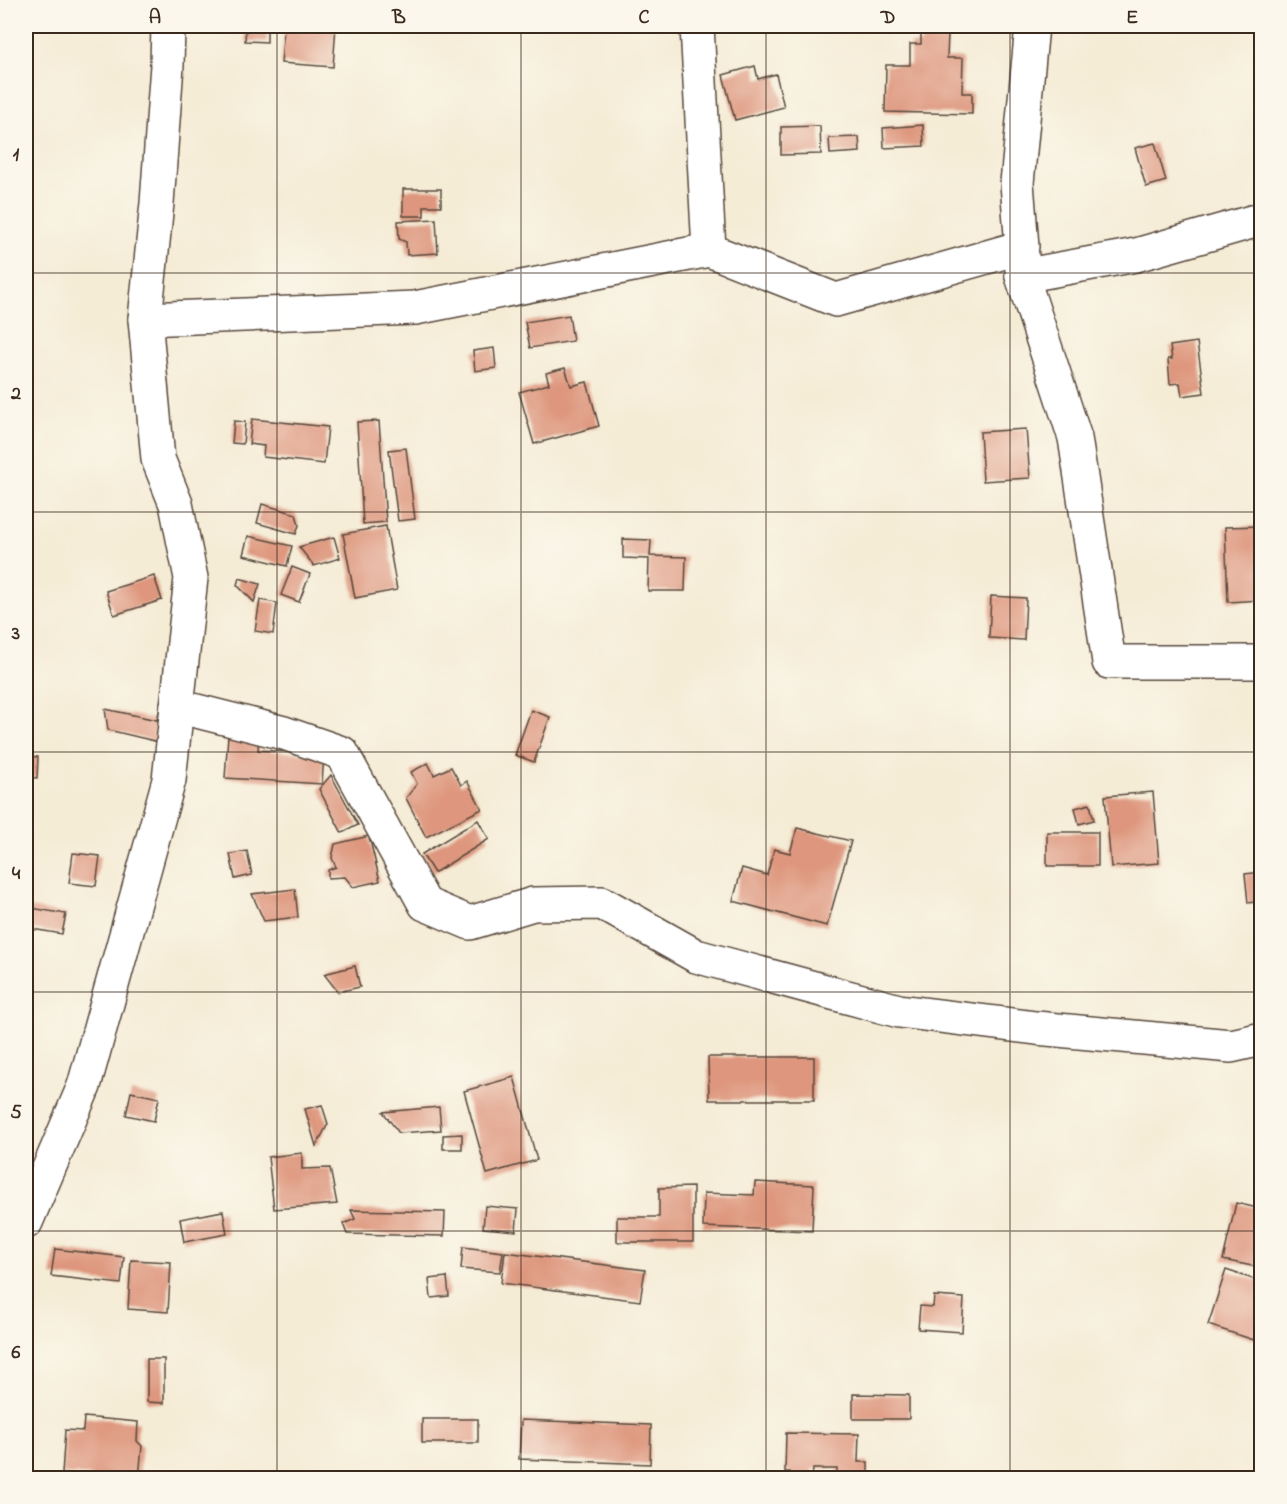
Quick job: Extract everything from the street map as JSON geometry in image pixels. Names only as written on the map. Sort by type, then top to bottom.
[{"type":"street","points":[[26,1222],[84,1086],[169,780],[191,578],[176,504],[158,459],[145,319],[157,203],[168,26]]},
{"type":"street","points":[[697,26],[709,250]]},
{"type":"street","points":[[1032,26],[1017,183],[1022,262],[1075,438],[1109,662],[1262,662]]},
{"type":"street","points":[[145,319],[415,308],[709,250],[836,300],[1022,262],[1136,255],[1262,219]]},
{"type":"street","points":[[177,706],[284,733],[342,753],[425,904],[470,923],[532,904],[602,903],[696,956],[898,1011],[1036,1028],[1231,1046],[1262,1039]]},
{"type":"building","points":[[246,26],[267,26],[267,42],[245,41]]},
{"type":"building","points":[[299,26],[336,26],[333,67],[281,63],[284,29],[299,30]]},
{"type":"building","points":[[921,33],[948,33],[947,58],[963,58],[962,93],[972,93],[972,114],[885,112],[886,65],[910,65],[910,44],[921,44]]},
{"type":"building","points":[[755,66],[758,79],[776,74],[784,107],[735,120],[723,75]]},
{"type":"building","points":[[923,125],[924,146],[884,148],[883,128]]},
{"type":"building","points":[[820,126],[821,154],[781,155],[781,127]]},
{"type":"building","points":[[859,137],[860,152],[830,154],[829,138]]},
{"type":"building","points":[[1155,143],[1166,181],[1146,187],[1135,148]]},
{"type":"building","points":[[403,189],[441,189],[441,206],[424,206],[424,216],[403,216]]},
{"type":"building","points":[[436,219],[438,253],[407,255],[406,242],[399,239],[398,221]]},
{"type":"building","points":[[569,315],[573,341],[530,348],[525,322]]},
{"type":"building","points":[[1197,342],[1204,393],[1182,396],[1180,383],[1170,384],[1168,359],[1172,359],[1170,346]]},
{"type":"building","points":[[494,348],[496,368],[475,371],[473,351]]},
{"type":"building","points":[[565,368],[571,386],[587,382],[599,426],[534,444],[519,392],[549,384],[546,373]]},
{"type":"building","points":[[252,419],[328,427],[324,464],[263,457],[264,446],[249,444]]},
{"type":"building","points":[[234,421],[245,422],[243,444],[232,443]]},
{"type":"building","points":[[379,421],[386,522],[363,524],[357,422]]},
{"type":"building","points":[[1026,429],[1030,478],[983,481],[980,432]]},
{"type":"building","points":[[406,448],[415,519],[398,521],[389,450]]},
{"type":"building","points":[[262,504],[296,514],[299,525],[296,534],[257,523]]},
{"type":"building","points":[[386,526],[397,590],[355,598],[343,534]]},
{"type":"building","points":[[1262,526],[1262,600],[1228,602],[1225,527]]},
{"type":"building","points":[[248,536],[292,546],[287,566],[243,555]]},
{"type":"building","points":[[334,537],[340,558],[314,566],[299,547]]},
{"type":"building","points":[[623,539],[651,540],[650,556],[686,557],[685,591],[648,591],[649,559],[623,558]]},
{"type":"building","points":[[292,567],[310,574],[299,602],[281,595]]},
{"type":"building","points":[[154,576],[162,600],[114,615],[106,591]]},
{"type":"building","points":[[239,578],[260,584],[254,602],[237,585]]},
{"type":"building","points":[[991,596],[1026,598],[1024,640],[989,638]]},
{"type":"building","points":[[260,600],[277,603],[273,634],[255,631]]},
{"type":"building","points":[[166,683],[163,743],[108,730],[105,709],[157,720]]},
{"type":"building","points":[[531,710],[550,717],[534,762],[515,755]]},
{"type":"building","points":[[228,735],[259,737],[258,750],[324,754],[322,784],[225,778]]},
{"type":"building","points":[[26,756],[38,757],[37,778],[26,777]]},
{"type":"building","points":[[428,763],[434,775],[451,767],[461,785],[467,781],[482,809],[426,837],[406,798],[417,784],[411,772]]},
{"type":"building","points":[[331,775],[358,825],[342,833],[319,789]]},
{"type":"building","points":[[1153,792],[1159,863],[1111,867],[1105,796]]},
{"type":"building","points":[[1090,804],[1094,820],[1079,824],[1075,808]]},
{"type":"building","points":[[478,820],[489,839],[434,873],[422,854]]},
{"type":"building","points":[[797,828],[851,841],[827,926],[733,901],[742,868],[767,875],[774,849],[790,853]]},
{"type":"building","points":[[1047,832],[1098,832],[1098,866],[1047,866]]},
{"type":"building","points":[[369,836],[380,881],[353,887],[345,877],[328,878],[328,870],[336,867],[332,858],[335,844]]},
{"type":"building","points":[[247,851],[252,875],[235,879],[230,854]]},
{"type":"building","points":[[73,853],[100,856],[96,886],[69,883]]},
{"type":"building","points":[[1262,872],[1262,901],[1248,903],[1245,874]]},
{"type":"building","points":[[295,889],[298,917],[264,921],[252,894]]},
{"type":"building","points":[[26,907],[66,914],[62,934],[26,928]]},
{"type":"building","points":[[355,966],[360,987],[338,992],[324,974]]},
{"type":"building","points":[[708,1057],[814,1057],[814,1100],[709,1100]]},
{"type":"building","points":[[514,1077],[537,1160],[487,1174],[464,1091]]},
{"type":"building","points":[[131,1092],[159,1098],[154,1121],[126,1115]]},
{"type":"building","points":[[322,1105],[328,1124],[316,1146],[305,1109]]},
{"type":"building","points":[[439,1107],[441,1130],[399,1133],[383,1112]]},
{"type":"building","points":[[462,1134],[462,1149],[443,1149],[443,1135]]},
{"type":"building","points":[[302,1153],[302,1169],[330,1168],[337,1204],[274,1209],[268,1157]]},
{"type":"building","points":[[755,1182],[814,1185],[812,1231],[703,1227],[704,1193],[754,1195]]},
{"type":"building","points":[[693,1187],[693,1242],[617,1242],[617,1217],[659,1217],[659,1188]]},
{"type":"building","points":[[1236,1203],[1262,1209],[1262,1268],[1223,1260]]},
{"type":"building","points":[[485,1206],[518,1209],[516,1231],[483,1228]]},
{"type":"building","points":[[351,1210],[445,1212],[444,1236],[347,1234],[343,1224],[355,1219]]},
{"type":"building","points":[[223,1211],[227,1234],[184,1242],[180,1219]]},
{"type":"building","points":[[463,1247],[503,1252],[500,1272],[461,1269]]},
{"type":"building","points":[[55,1249],[124,1257],[121,1284],[51,1276]]},
{"type":"building","points":[[505,1252],[645,1270],[640,1301],[501,1283]]},
{"type":"building","points":[[131,1260],[171,1262],[168,1312],[128,1309]]},
{"type":"building","points":[[1226,1270],[1262,1282],[1262,1318],[1254,1340],[1208,1325]]},
{"type":"building","points":[[447,1277],[449,1296],[431,1298],[429,1279]]},
{"type":"building","points":[[934,1296],[964,1298],[962,1332],[918,1329],[920,1306],[933,1307]]},
{"type":"building","points":[[147,1359],[164,1359],[164,1403],[147,1402]]},
{"type":"building","points":[[853,1394],[909,1395],[909,1419],[853,1419]]},
{"type":"building","points":[[84,1417],[138,1422],[137,1441],[142,1446],[139,1478],[90,1478],[90,1476],[62,1474],[65,1430],[83,1431]]},
{"type":"building","points":[[422,1419],[478,1419],[478,1443],[422,1443]]},
{"type":"building","points":[[521,1420],[651,1425],[650,1464],[519,1459]]},
{"type":"building","points":[[786,1433],[859,1434],[858,1462],[868,1462],[868,1478],[837,1478],[837,1469],[813,1469],[812,1478],[790,1478],[790,1472],[785,1472]]}]
